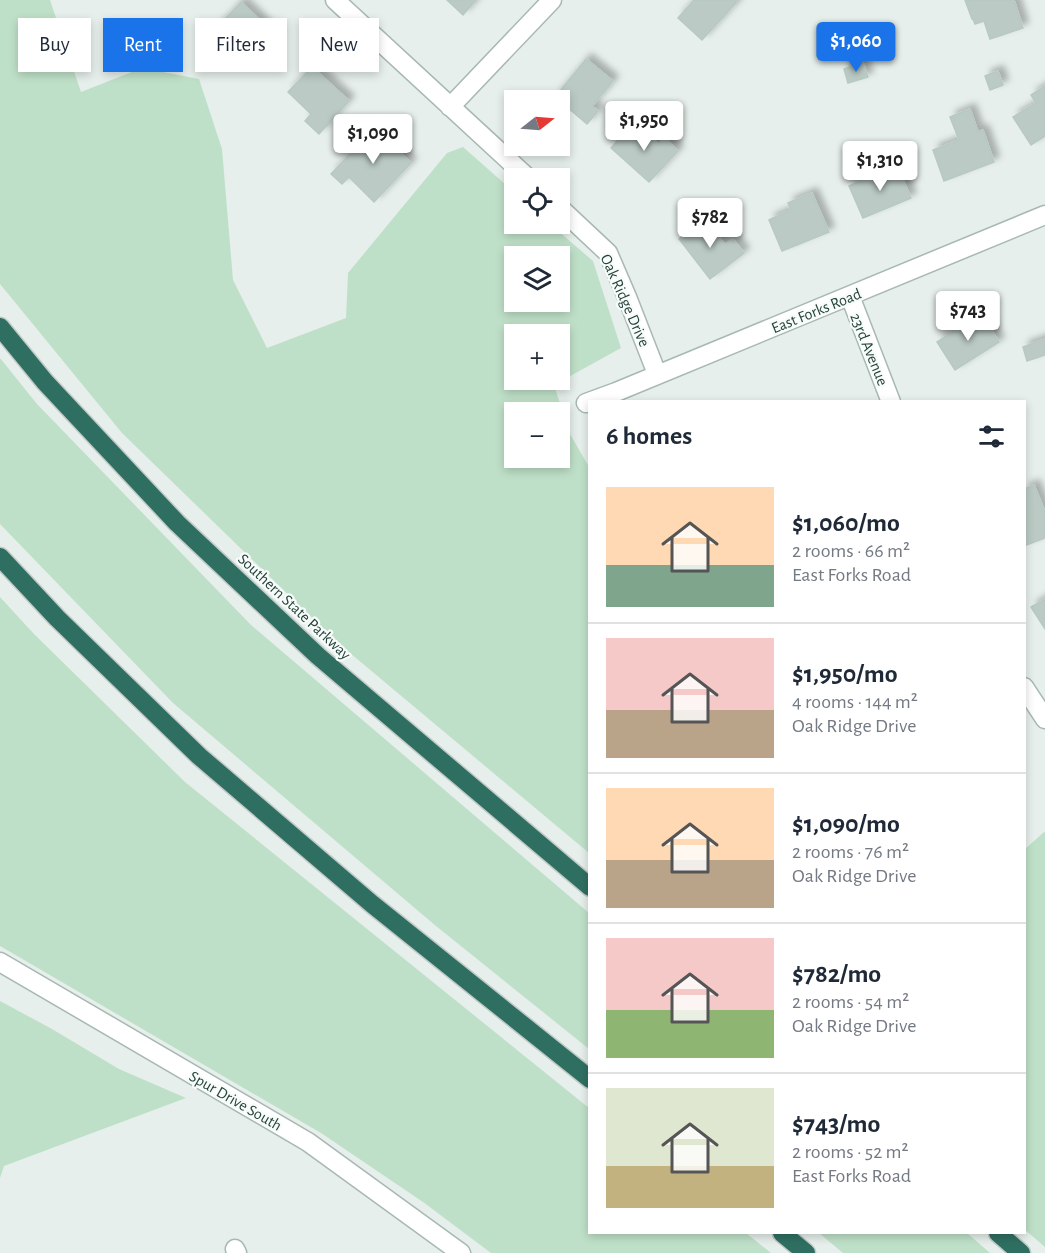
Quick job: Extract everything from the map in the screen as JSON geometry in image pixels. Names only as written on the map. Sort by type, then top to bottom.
[{"type":"highway","name":"Southern State Parkway","points":[[0,327],[45,382],[177,523],[318,656],[588,884]]},
{"type":"highway","points":[[0,557],[57,618],[199,756],[372,904],[588,1077]]},
{"type":"highway","points":[[783,1234],[806,1253]]},
{"type":"highway","points":[[999,1234],[1021,1253]]},
{"type":"street","points":[[334,0],[517,168]]},
{"type":"street","points":[[450,107],[552,0]]},
{"type":"street","name":"East Forks Road","points":[[594,400],[1045,215]]},
{"type":"street","name":"Oak Ridge Drive","points":[[570,217],[608,253],[657,374]]},
{"type":"street","name":"23rd Avenue","points":[[850,296],[890,400]]},
{"type":"street","points":[[1026,690],[1045,719]]},
{"type":"street","name":"Spur Drive South","points":[[0,962],[308,1142],[461,1253]]},
{"type":"green space","points":[[0,0],[50,0],[56,18],[18,18],[18,72],[74,72],[81,92],[132,72],[163,72],[199,79],[222,149],[233,280],[267,348],[346,318],[348,273],[447,153],[463,147],[504,183],[504,234],[562,234],[593,261],[621,348],[570,376],[570,324],[504,324],[504,390],[556,390],[560,402],[504,402],[504,468],[570,468],[570,434],[588,465],[588,852],[338,643],[122,433],[0,284]]},
{"type":"green space","points":[[0,358],[37,404],[251,625],[588,912],[588,1048],[436,926],[173,703],[0,524]]},
{"type":"green space","points":[[0,597],[34,634],[185,782],[588,1107],[588,1234],[747,1234],[771,1253],[491,1253],[423,1202],[321,1133],[0,946]]},
{"type":"green space","points":[[1045,833],[1045,1247],[1026,1231],[1026,848]]},
{"type":"green space","points":[[0,1001],[119,1069],[186,1098],[4,1166],[0,1178]]},
{"type":"green space","points":[[820,1234],[968,1234],[990,1253],[843,1253]]},
{"type":"building","points":[[447,0],[476,0],[463,15]]},
{"type":"building","points":[[694,0],[734,0],[737,2],[702,40],[678,18]]},
{"type":"building","points":[[965,0],[1014,0],[1023,28],[990,39],[984,21],[975,24]]},
{"type":"building","points":[[241,2],[257,18],[226,18]]},
{"type":"building","points":[[586,59],[613,81],[592,106],[598,111],[587,124],[570,110],[570,90],[561,90]]},
{"type":"building","points":[[863,62],[868,77],[848,83],[844,69]]},
{"type":"building","points":[[998,71],[1003,85],[990,90],[985,76]]},
{"type":"building","points":[[307,72],[317,72],[349,101],[319,134],[305,121],[311,114],[288,92]]},
{"type":"building","points":[[1045,86],[1045,136],[1031,145],[1013,117],[1036,103],[1031,95]]},
{"type":"building","points":[[970,109],[978,132],[983,130],[994,162],[944,181],[933,150],[959,140],[950,117]]},
{"type":"building","points":[[634,122],[659,145],[664,138],[678,151],[649,182],[611,148]]},
{"type":"building","points":[[377,126],[390,138],[387,140],[411,163],[374,202],[349,177],[342,184],[331,174]]},
{"type":"building","points":[[897,166],[911,198],[863,218],[849,186]]},
{"type":"building","points":[[812,193],[829,232],[782,251],[769,220],[791,210],[788,203]]},
{"type":"building","points":[[705,219],[725,245],[733,239],[744,253],[710,279],[679,239]]},
{"type":"building","points":[[981,314],[999,342],[955,370],[937,342]]},
{"type":"building","points":[[1045,339],[1045,355],[1027,361],[1023,347]]},
{"type":"building","points":[[1034,485],[1045,512],[1045,538],[1026,545],[1026,488]]},
{"type":"building","points":[[1045,599],[1045,629],[1031,607]]}]
